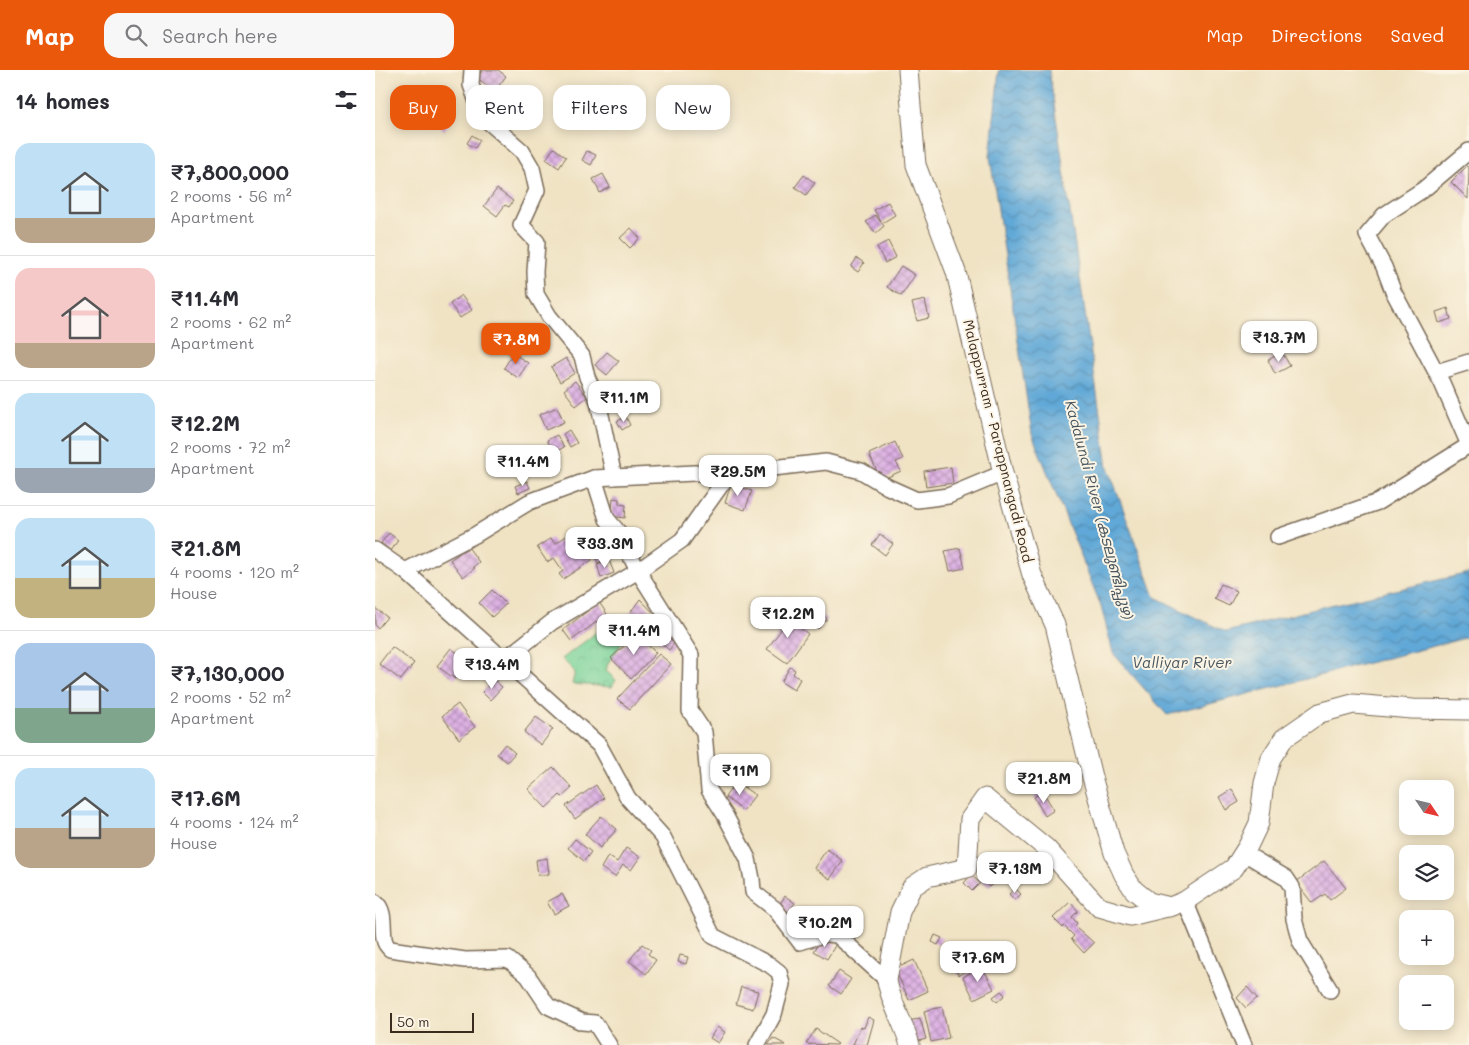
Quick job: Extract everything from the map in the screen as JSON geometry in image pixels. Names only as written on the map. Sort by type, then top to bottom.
[{"type":"main road","name":"Malappurram - Parappnangadi Road","points":[[908,70],[916,165],[956,272],[1003,473],[1033,576],[1055,625],[1092,777],[1113,853],[1134,890],[1149,902],[1178,904]]},
{"type":"main road","points":[[910,1045],[906,1030],[889,991],[887,980],[900,912],[912,888],[927,877],[967,868],[970,818],[985,798],[1046,848],[1099,907],[1130,916],[1178,904],[1234,868],[1259,823],[1264,783],[1271,758],[1284,738],[1320,713],[1353,704],[1412,709],[1469,710]]},
{"type":"street","points":[[472,70],[471,85],[482,116],[522,151],[532,168],[537,190],[521,225],[537,242],[535,272],[537,294],[549,316],[582,356],[587,377],[598,401],[615,477]]},
{"type":"street","points":[[1278,537],[1378,502],[1469,444],[1437,372],[1393,291],[1367,235],[1384,215],[1424,189],[1469,151]]},
{"type":"street","points":[[1437,372],[1469,362]]},
{"type":"street","points":[[405,571],[475,535],[529,502],[594,478],[731,471],[826,462],[861,470],[888,487],[917,500],[948,496],[1003,473]]},
{"type":"street","points":[[504,660],[552,622],[638,571],[682,540],[731,471]]},
{"type":"street","points":[[594,478],[607,519],[619,533],[638,571],[691,655],[690,711],[704,732],[709,790],[725,815],[748,859],[753,892],[775,909],[800,942],[826,934],[837,934],[887,980]]},
{"type":"street","points":[[375,550],[405,571],[599,745],[628,798],[663,838],[713,936],[770,964],[779,972],[782,984],[774,1014],[757,1045]]},
{"type":"street","points":[[1244,853],[1286,878],[1292,887],[1294,919],[1301,941],[1330,990]]},
{"type":"street","points":[[375,902],[379,904],[384,924],[384,941],[390,949],[465,960],[508,958],[528,976],[548,1006],[582,1022],[595,1023],[609,1045]]},
{"type":"street","points":[[1178,904],[1244,1045]]},
{"type":"green space","points":[[611,621],[629,633],[608,663],[606,671],[616,680],[612,687],[572,684],[575,672],[562,659]]},
{"type":"water","name":"Valliyar River","points":[[999,70],[1049,70],[1108,467],[1155,597],[1226,632],[1326,606],[1469,573],[1469,637],[1167,715],[1113,653],[1101,606],[1032,434],[990,157]]},
{"type":"building","points":[[483,70],[498,70],[506,76],[499,85],[487,85],[477,78]]},
{"type":"building","points":[[472,135],[480,140],[475,148],[467,143]]},
{"type":"building","points":[[554,148],[566,157],[559,168],[546,159]]},
{"type":"building","points":[[587,151],[596,155],[591,165],[582,160]]},
{"type":"building","points":[[1467,166],[1469,169],[1468,199],[1451,182]]},
{"type":"building","points":[[603,174],[610,187],[600,193],[593,179]]},
{"type":"building","points":[[804,175],[815,183],[806,195],[795,187]]},
{"type":"building","points":[[497,189],[513,201],[509,207],[505,205],[497,216],[484,206]]},
{"type":"building","points":[[888,202],[895,215],[882,223],[874,210]]},
{"type":"building","points":[[875,215],[884,226],[876,233],[866,222]]},
{"type":"building","points":[[631,228],[640,238],[630,248],[620,238]]},
{"type":"building","points":[[888,241],[896,257],[885,263],[877,247]]},
{"type":"building","points":[[857,258],[864,263],[858,272],[851,267]]},
{"type":"building","points":[[901,266],[915,275],[901,296],[887,287]]},
{"type":"building","points":[[461,295],[472,310],[460,318],[450,304]]},
{"type":"building","points":[[925,300],[929,318],[917,321],[912,303]]},
{"type":"building","points":[[1448,308],[1451,319],[1439,323],[1436,312]]},
{"type":"building","points":[[607,352],[619,361],[607,375],[595,365]]},
{"type":"building","points":[[1282,352],[1290,366],[1275,374],[1268,360]]},
{"type":"building","points":[[513,353],[528,363],[518,378],[504,368]]},
{"type":"building","points":[[566,358],[575,373],[560,382],[551,367]]},
{"type":"building","points":[[575,381],[587,397],[576,406],[564,390]]},
{"type":"building","points":[[557,407],[564,422],[546,430],[539,415]]},
{"type":"building","points":[[626,417],[630,425],[622,430],[617,421]]},
{"type":"building","points":[[569,430],[577,443],[570,447],[563,434]]},
{"type":"building","points":[[557,435],[564,447],[554,453],[547,440]]},
{"type":"building","points":[[895,442],[903,459],[896,462],[901,471],[881,480],[869,454]]},
{"type":"building","points":[[951,467],[953,483],[926,487],[924,471]]},
{"type":"building","points":[[527,481],[530,488],[518,493],[515,486]]},
{"type":"building","points":[[731,484],[752,491],[745,510],[725,503]]},
{"type":"building","points":[[613,498],[619,499],[619,504],[626,505],[625,518],[611,516]]},
{"type":"building","points":[[604,530],[608,538],[602,540],[609,558],[598,563],[587,538]]},
{"type":"building","points":[[573,531],[592,560],[563,579],[559,574],[563,571],[554,558],[547,562],[537,547],[551,538],[555,544]]},
{"type":"building","points":[[389,533],[398,540],[391,551],[381,543]]},
{"type":"building","points":[[880,534],[893,544],[885,555],[872,545]]},
{"type":"building","points":[[468,547],[479,562],[473,567],[475,568],[463,577],[450,560]]},
{"type":"building","points":[[960,548],[965,568],[950,571],[945,551]]},
{"type":"building","points":[[609,560],[614,573],[601,578],[597,564]]},
{"type":"building","points":[[1221,584],[1237,591],[1229,606],[1214,599]]},
{"type":"building","points":[[492,590],[506,604],[492,617],[479,603]]},
{"type":"building","points":[[640,599],[678,638],[669,650],[652,635],[647,643],[638,634],[645,624],[630,613]]},
{"type":"building","points":[[599,602],[607,614],[571,641],[563,630]]},
{"type":"building","points":[[814,607],[827,619],[818,629],[805,616]]},
{"type":"building","points":[[375,608],[387,617],[378,628],[375,625]]},
{"type":"building","points":[[793,613],[804,621],[799,627],[808,634],[787,663],[767,649]]},
{"type":"building","points":[[637,634],[656,653],[631,679],[611,658]]},
{"type":"building","points":[[392,647],[414,663],[401,680],[379,664]]},
{"type":"building","points":[[451,648],[468,661],[455,679],[437,666]]},
{"type":"building","points":[[659,654],[671,664],[630,709],[617,699]]},
{"type":"building","points":[[790,667],[795,670],[793,674],[800,679],[794,690],[781,682]]},
{"type":"building","points":[[494,680],[502,687],[490,700],[482,692]]},
{"type":"building","points":[[458,704],[475,727],[459,739],[442,716]]},
{"type":"building","points":[[536,717],[553,729],[541,745],[524,732]]},
{"type":"building","points":[[505,744],[515,753],[507,762],[497,754]]},
{"type":"building","points":[[553,767],[572,788],[562,797],[560,795],[546,808],[528,789]]},
{"type":"building","points":[[736,782],[755,795],[743,811],[725,797]]},
{"type":"building","points":[[596,785],[604,798],[575,819],[566,806]]},
{"type":"building","points":[[1232,789],[1239,802],[1226,810],[1219,797]]},
{"type":"building","points":[[1043,792],[1054,810],[1045,816],[1034,797]]},
{"type":"building","points":[[601,816],[617,829],[600,848],[585,834]]},
{"type":"building","points":[[575,839],[591,852],[584,861],[568,848]]},
{"type":"building","points":[[626,848],[640,857],[631,870],[623,865],[615,877],[601,868],[608,856],[617,862]]},
{"type":"building","points":[[827,849],[843,861],[830,879],[814,868]]},
{"type":"building","points":[[547,858],[549,874],[538,875],[536,860]]},
{"type":"building","points":[[1324,861],[1346,888],[1330,900],[1325,894],[1312,903],[1296,882]]},
{"type":"building","points":[[992,864],[1002,873],[989,887],[979,878]]},
{"type":"building","points":[[971,875],[980,883],[972,891],[964,883]]},
{"type":"building","points":[[1015,888],[1021,894],[1015,900],[1009,894]]},
{"type":"building","points":[[562,894],[569,906],[554,914],[547,902]]},
{"type":"building","points":[[785,896],[795,903],[788,913],[778,907]]},
{"type":"building","points":[[1070,902],[1078,911],[1072,917],[1077,923],[1075,926],[1094,943],[1084,953],[1071,939],[1074,936],[1053,918]]},
{"type":"building","points":[[935,935],[942,938],[938,945],[932,942]]},
{"type":"building","points":[[824,936],[836,944],[827,959],[814,951]]},
{"type":"building","points":[[642,944],[651,950],[648,954],[656,960],[646,974],[629,961]]},
{"type":"building","points":[[973,946],[982,960],[959,975],[949,961]]},
{"type":"building","points":[[680,955],[688,957],[686,964],[678,962]]},
{"type":"building","points":[[914,960],[928,991],[909,1000],[895,969]]},
{"type":"building","points":[[982,966],[994,989],[974,999],[963,977]]},
{"type":"building","points":[[839,971],[851,979],[841,994],[829,986]]},
{"type":"building","points":[[741,987],[758,991],[753,1009],[736,1004]]},
{"type":"building","points":[[1247,987],[1257,998],[1246,1008],[1237,998]]},
{"type":"building","points":[[1001,991],[1005,995],[997,1002],[993,997]]},
{"type":"building","points":[[942,1007],[949,1038],[931,1042],[924,1011]]},
{"type":"building","points":[[868,1017],[874,1020],[867,1045],[853,1045],[860,1027],[864,1028]]},
{"type":"building","points":[[920,1018],[926,1039],[913,1043],[907,1022]]},
{"type":"building","points":[[717,1027],[725,1032],[718,1043],[710,1038]]},
{"type":"building","points":[[816,1029],[838,1044],[806,1044]]},
{"type":"building","points":[[773,1038],[786,1045],[768,1045]]},
{"type":"water label","name":"Kadalundi River (കടലുണ്ടിപ്പുഴ)","points":[[1099,510]]}]
